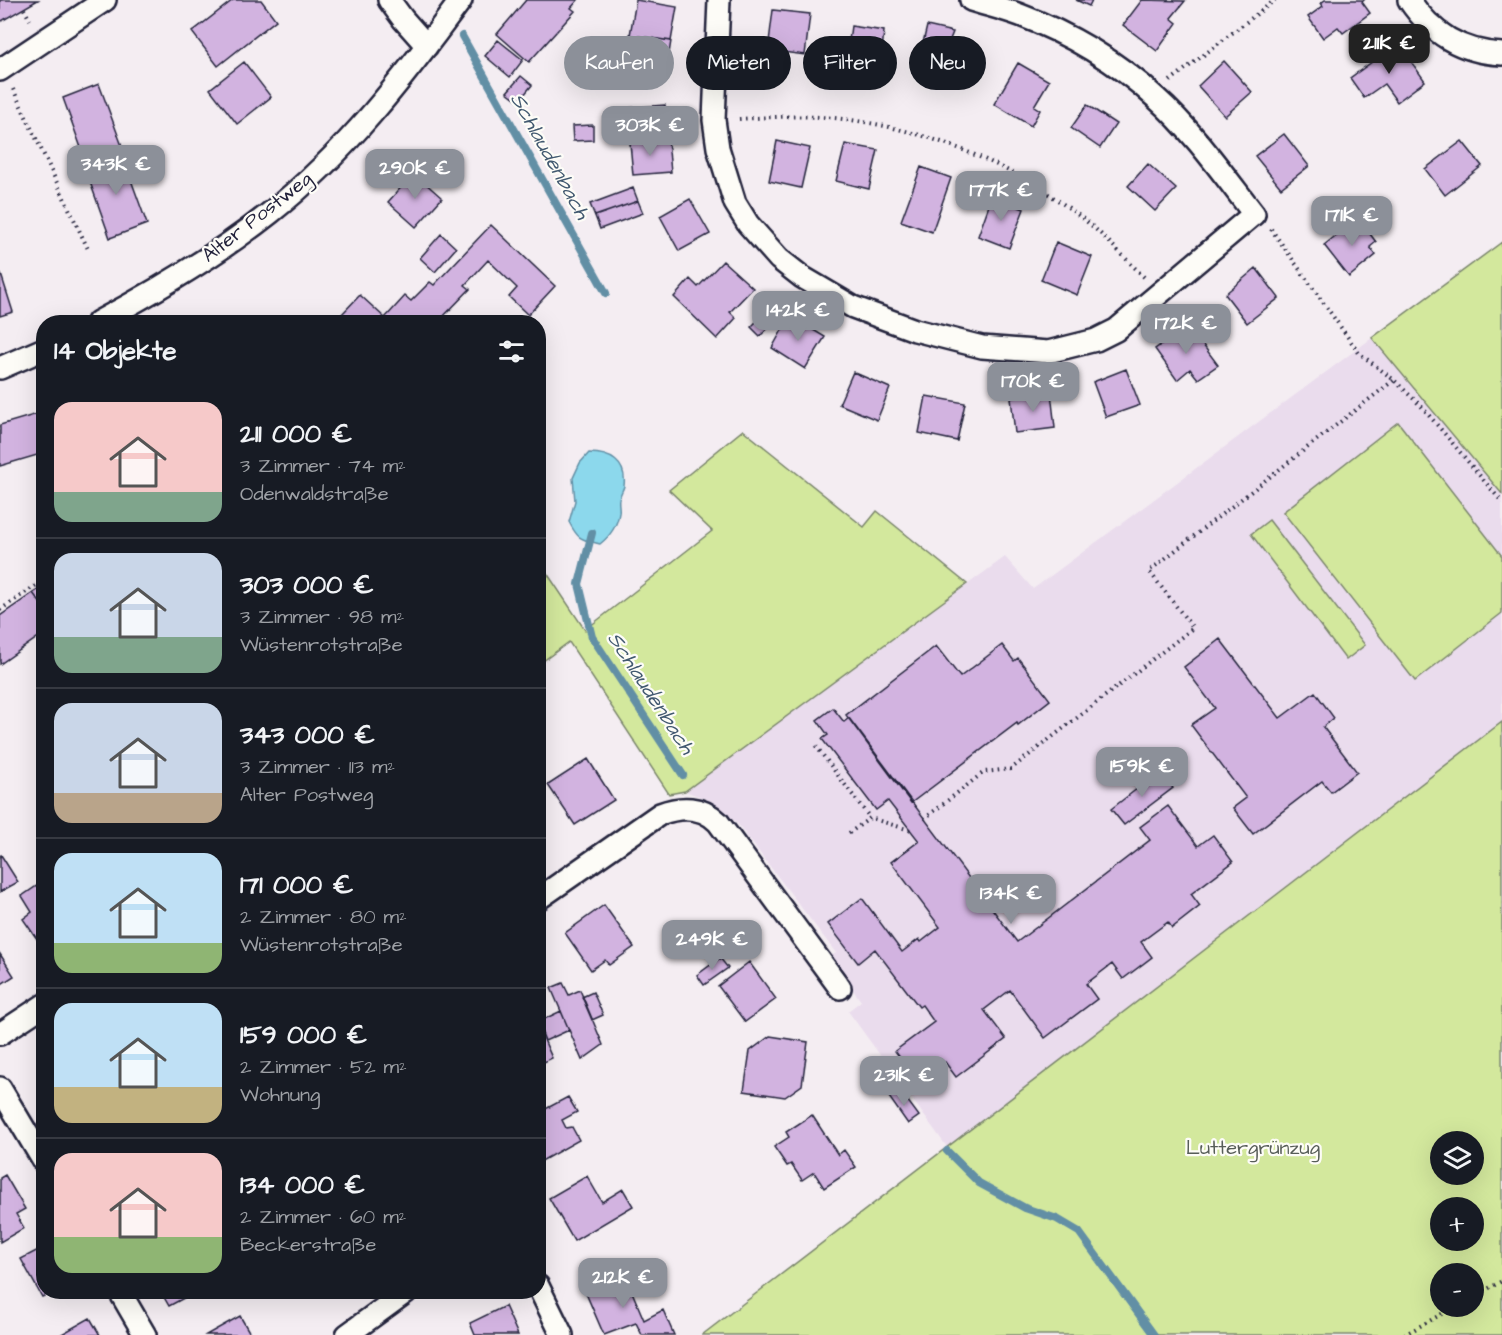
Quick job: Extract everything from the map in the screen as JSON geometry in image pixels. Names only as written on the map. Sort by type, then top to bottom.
[{"type":"street","points":[[2,69],[105,0]]},
{"type":"street","points":[[389,0],[427,46]]},
{"type":"street","name":"Alter Postweg","points":[[110,315],[187,272],[271,212],[317,171],[365,122],[461,0]]},
{"type":"street","points":[[719,0],[714,120],[718,148],[735,203],[748,224],[779,259],[802,277],[853,307],[945,338],[982,347],[1048,352],[1096,340],[1116,330],[1254,214],[1208,153],[1156,97],[1116,66],[1072,39],[1020,15],[971,0]]},
{"type":"street","points":[[1409,0],[1423,17],[1450,41],[1466,49],[1502,54]]},
{"type":"street","points":[[0,368],[36,352]]},
{"type":"street","points":[[546,893],[660,814],[683,808],[703,811],[718,822],[840,988]]},
{"type":"street","points":[[0,1034],[36,1010]]},
{"type":"street","points":[[0,1088],[36,1149]]},
{"type":"street","points":[[124,1299],[145,1335]]},
{"type":"street","points":[[347,1335],[396,1299]]},
{"type":"street","points":[[544,1299],[562,1335]]},
{"type":"path","points":[[1156,97],[1162,87],[1275,0]]},
{"type":"path","points":[[2,69],[88,249]]},
{"type":"path","points":[[714,120],[785,116],[835,118],[878,125],[921,136],[957,149],[990,162],[1054,198],[1092,226],[1162,293]]},
{"type":"path","points":[[1254,214],[1267,223],[1359,352],[1394,380],[1422,407],[1502,502]]},
{"type":"path","points":[[924,819],[984,772],[1011,770],[1193,628],[1149,571],[1394,380]]},
{"type":"path","points":[[0,610],[36,585]]},
{"type":"path","points":[[816,746],[870,818],[910,830]]},
{"type":"path","points":[[849,833],[870,818]]},
{"type":"path","points":[[1484,1291],[1502,1281]]},
{"type":"path","points":[[1404,1335],[1436,1317]]},
{"type":"shaded area","points":[[1372,338],[1502,494],[1502,722],[947,1147],[848,1011],[861,1001],[829,957],[836,953],[737,823],[706,799],[685,791],[1005,557],[1033,589]]},
{"type":"green space","points":[[1502,242],[1502,494],[1372,338]]},
{"type":"green space","points":[[1398,422],[1502,556],[1502,613],[1415,681],[1283,512]]},
{"type":"green space","points":[[743,430],[864,527],[877,511],[967,584],[685,791],[669,794],[569,642],[546,659],[546,572],[585,630],[712,531],[669,490]]},
{"type":"green space","points":[[1269,520],[1365,645],[1346,660],[1251,534]]},
{"type":"green space","name":"Luttergrünzug","points":[[1502,722],[1502,1335],[702,1335]]},
{"type":"water","points":[[589,453],[597,453],[616,460],[623,471],[624,478],[617,523],[600,544],[581,538],[569,522],[575,501],[573,478],[580,463]]},
{"type":"building","points":[[0,0],[38,0],[0,22]]},
{"type":"building","points":[[233,0],[261,0],[276,20],[218,66],[192,32]]},
{"type":"building","points":[[526,0],[578,0],[571,8],[575,11],[529,62],[497,34]]},
{"type":"building","points":[[636,0],[677,7],[672,36],[630,35]]},
{"type":"building","points":[[1076,0],[1092,0],[1089,6]]},
{"type":"building","points":[[1142,0],[1185,1],[1171,18],[1177,23],[1157,51],[1123,25]]},
{"type":"building","points":[[1325,0],[1364,0],[1362,2],[1370,13],[1343,33],[1338,27],[1323,38],[1308,17],[1323,6],[1321,3]]},
{"type":"building","points":[[773,10],[810,14],[807,36],[803,36],[803,55],[791,53],[791,36],[770,36]]},
{"type":"building","points":[[851,26],[884,31],[883,36],[850,36]]},
{"type":"building","points":[[927,26],[953,32],[951,36],[925,36]]},
{"type":"building","points":[[498,40],[523,60],[510,77],[485,56]]},
{"type":"building","points":[[1398,43],[1425,81],[1397,102],[1384,84],[1364,98],[1350,78]]},
{"type":"building","points":[[1224,61],[1252,92],[1225,116],[1198,86]]},
{"type":"building","points":[[244,62],[271,97],[237,124],[210,89]]},
{"type":"building","points":[[1018,63],[1049,81],[1034,106],[1040,110],[1031,126],[994,104]]},
{"type":"building","points":[[521,76],[532,85],[519,101],[507,92]]},
{"type":"building","points":[[99,84],[125,154],[88,167],[63,98]]},
{"type":"building","points":[[665,105],[668,140],[630,143],[627,108]]},
{"type":"building","points":[[1087,105],[1116,124],[1100,148],[1071,128]]},
{"type":"building","points":[[593,125],[593,140],[573,141],[572,126]]},
{"type":"building","points":[[1284,134],[1309,166],[1281,188],[1255,156]]},
{"type":"building","points":[[668,140],[671,172],[633,175],[630,143]]},
{"type":"building","points":[[777,141],[810,148],[801,188],[769,181]]},
{"type":"building","points":[[1462,141],[1482,166],[1445,195],[1425,169]]},
{"type":"building","points":[[845,144],[878,150],[869,189],[836,181]]},
{"type":"building","points":[[122,155],[147,224],[110,238],[85,168]]},
{"type":"building","points":[[1148,164],[1176,189],[1155,211],[1128,186]]},
{"type":"building","points":[[921,167],[951,178],[932,232],[901,221]]},
{"type":"building","points":[[414,173],[442,198],[416,227],[388,202]]},
{"type":"building","points":[[633,188],[638,201],[595,216],[590,204]]},
{"type":"building","points":[[992,197],[1024,209],[1009,248],[978,236]]},
{"type":"building","points":[[690,199],[710,234],[679,251],[660,216]]},
{"type":"building","points":[[638,201],[643,213],[600,229],[595,216]]},
{"type":"building","points":[[1358,218],[1376,242],[1370,247],[1376,255],[1349,277],[1324,245]]},
{"type":"building","points":[[491,225],[555,286],[528,315],[509,297],[517,288],[488,260],[465,285],[470,289],[445,315],[388,315],[405,296],[411,301],[430,282],[434,285]]},
{"type":"building","points":[[441,234],[456,248],[435,272],[420,258]]},
{"type":"building","points":[[1056,242],[1092,257],[1077,295],[1041,280]]},
{"type":"building","points":[[723,261],[753,288],[730,312],[736,318],[717,339],[674,297],[690,279],[698,287]]},
{"type":"building","points":[[1256,268],[1279,298],[1247,323],[1225,294]]},
{"type":"building","points":[[0,271],[13,312],[0,316]]},
{"type":"building","points":[[360,295],[382,315],[342,314]]},
{"type":"building","points":[[774,304],[783,314],[760,336],[751,327]]},
{"type":"building","points":[[790,316],[825,337],[805,369],[772,348]]},
{"type":"building","points":[[1188,325],[1218,365],[1198,379],[1190,369],[1177,380],[1155,349]]},
{"type":"building","points":[[1126,369],[1140,405],[1106,417],[1093,382]]},
{"type":"building","points":[[853,372],[890,388],[877,420],[839,404]]},
{"type":"building","points":[[1051,393],[1055,428],[1015,433],[1011,398]]},
{"type":"building","points":[[926,396],[965,403],[957,441],[919,433]]},
{"type":"building","points":[[36,414],[36,455],[0,466],[0,425]]},
{"type":"building","points":[[33,593],[36,597],[36,639],[0,664],[0,616]]},
{"type":"building","points":[[1220,639],[1280,718],[1315,692],[1334,718],[1323,727],[1357,772],[1331,792],[1322,781],[1253,834],[1233,808],[1246,798],[1191,725],[1215,708],[1184,667]]},
{"type":"building","points":[[1002,645],[1014,661],[1018,658],[1050,700],[911,803],[846,715],[936,646],[960,677]]},
{"type":"building","points":[[833,708],[844,722],[849,718],[1017,942],[1150,840],[1140,827],[1168,806],[1198,846],[1213,835],[1233,862],[1191,894],[1200,906],[1172,928],[1168,922],[1141,942],[1152,957],[1123,979],[1112,964],[1086,984],[1097,999],[1045,1038],[1010,990],[984,1010],[1006,1039],[956,1077],[945,1062],[918,1082],[895,1051],[934,1022],[922,1005],[919,1007],[875,949],[858,963],[828,924],[862,898],[902,952],[919,939],[921,942],[940,927],[891,862],[919,841],[888,801],[876,810],[822,739],[828,735],[817,720]]},
{"type":"building","points":[[588,759],[614,800],[575,825],[548,785]]},
{"type":"building","points":[[1160,771],[1173,788],[1124,825],[1111,809]]},
{"type":"building","points":[[0,856],[18,882],[0,892]]},
{"type":"building","points":[[36,886],[36,938],[23,919],[32,912],[22,896]]},
{"type":"building","points":[[604,905],[634,947],[609,965],[605,960],[591,970],[565,933]]},
{"type":"building","points":[[0,954],[14,976],[0,985]]},
{"type":"building","points":[[720,958],[728,968],[704,985],[697,975]]},
{"type":"building","points":[[749,962],[776,999],[745,1022],[718,986]]},
{"type":"building","points":[[563,983],[569,995],[580,990],[603,1045],[582,1060],[551,988]]},
{"type":"building","points":[[593,992],[603,1015],[592,1020],[582,997]]},
{"type":"building","points":[[561,1011],[569,1030],[546,1041],[546,1018]]},
{"type":"building","points":[[770,1036],[808,1042],[802,1085],[785,1097],[744,1091],[750,1051]]},
{"type":"building","points":[[546,1044],[552,1058],[546,1061]]},
{"type":"building","points":[[899,1089],[919,1116],[908,1124],[889,1097]]},
{"type":"building","points":[[568,1097],[577,1112],[562,1120],[566,1128],[572,1127],[579,1140],[546,1159],[546,1109]]},
{"type":"building","points":[[812,1115],[838,1155],[844,1150],[856,1167],[824,1188],[814,1172],[802,1180],[791,1164],[787,1166],[774,1147],[789,1137],[786,1132]]},
{"type":"building","points":[[5,1175],[25,1209],[16,1214],[24,1228],[0,1242],[0,1178]]},
{"type":"building","points":[[587,1176],[602,1202],[623,1189],[633,1206],[574,1241],[549,1198]]},
{"type":"building","points":[[36,1251],[36,1286],[21,1259]]},
{"type":"building","points":[[624,1273],[644,1320],[663,1310],[674,1335],[642,1335],[636,1323],[604,1335],[585,1291]]},
{"type":"building","points":[[165,1299],[182,1299],[169,1306]]},
{"type":"building","points":[[505,1306],[518,1335],[475,1335],[470,1323]]},
{"type":"building","points":[[240,1316],[251,1335],[206,1335]]},
{"type":"building","points":[[90,1318],[100,1335],[60,1335]]},
{"type":"waterway","name":"Schlaudenbach","points":[[462,36],[606,293]]},
{"type":"waterway","name":"Schlaudenbach","points":[[592,533],[579,584],[592,637],[683,775]]},
{"type":"waterway","name":"Schlaudenbach","points":[[947,1151],[979,1183],[1025,1208],[1057,1219],[1079,1232],[1154,1335]]}]
